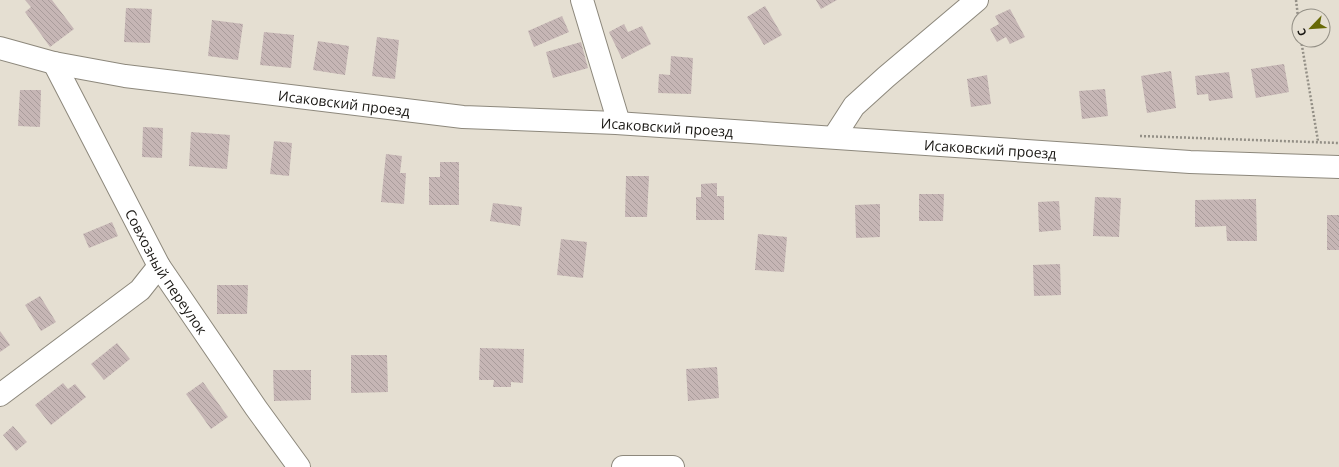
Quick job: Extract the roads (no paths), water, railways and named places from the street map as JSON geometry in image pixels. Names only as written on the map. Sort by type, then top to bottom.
[{"type":"street","points":[[582,0],[619,123]]},
{"type":"street","points":[[834,137],[854,106],[977,0]]},
{"type":"street","name":"Исаковский проезд","points":[[0,48],[54,63],[125,76],[463,117],[619,123],[1190,162],[1339,167]]},
{"type":"street","name":"Совхозный переулок","points":[[54,63],[159,266],[256,408],[299,467]]},
{"type":"street","points":[[0,395],[140,290],[159,266]]},
{"type":"street","points":[[623,467],[673,467]]}]
